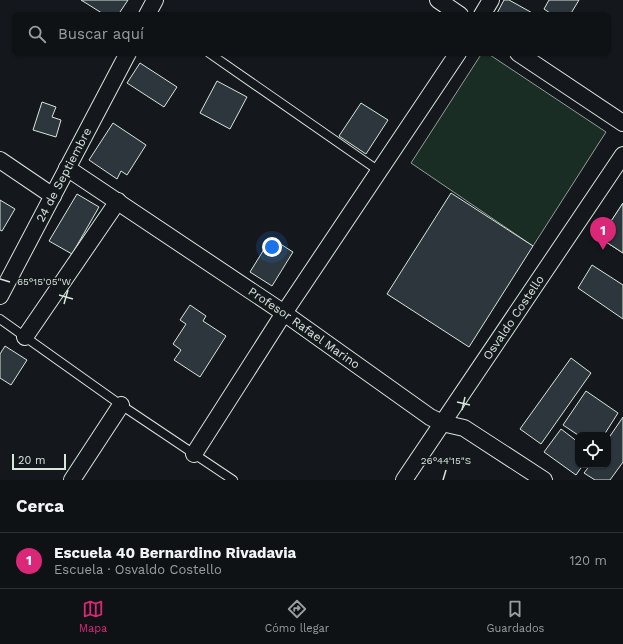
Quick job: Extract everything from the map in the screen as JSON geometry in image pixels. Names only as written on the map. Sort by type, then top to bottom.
[{"type":"street","points":[[438,0],[456,12]]},
{"type":"street","points":[[484,12],[491,0]]},
{"type":"street","name":"24 de Septiembre","points":[[0,296],[126,56]]},
{"type":"street","points":[[194,454],[284,313],[456,56]]},
{"type":"street","points":[[522,56],[623,123]]},
{"type":"street","name":"Osvaldo Costello","points":[[404,480],[623,155]]},
{"type":"street","points":[[0,160],[53,196]]},
{"type":"street","name":"Profesor Rafael Marino","points":[[67,168],[284,313],[430,417],[442,423],[464,428],[544,480]]},
{"type":"street","points":[[26,337],[118,201]]},
{"type":"street","points":[[72,480],[121,405]]},
{"type":"lane","points":[[212,56],[379,171]]},
{"type":"lane","points":[[0,319],[121,405],[233,480]]},
{"type":"green space","points":[[480,56],[492,56],[606,132],[533,246],[411,163]]},
{"type":"building","points":[[81,0],[128,0],[120,12],[100,12]]},
{"type":"building","points":[[504,0],[509,0],[531,12],[498,12]]},
{"type":"building","points":[[549,0],[579,0],[572,12],[548,12],[544,9]]},
{"type":"building","points":[[140,63],[177,87],[164,107],[127,83]]},
{"type":"building","points":[[217,81],[247,97],[230,129],[200,113]]},
{"type":"building","points":[[42,102],[56,107],[52,117],[61,120],[56,137],[33,130]]},
{"type":"building","points":[[361,103],[388,120],[366,154],[339,136]]},
{"type":"building","points":[[113,123],[146,145],[127,175],[121,171],[117,179],[89,160]]},
{"type":"building","points":[[451,193],[533,246],[469,347],[387,294]]},
{"type":"building","points":[[77,194],[99,207],[72,254],[49,241]]},
{"type":"building","points":[[0,200],[15,209],[2,231],[0,230]]},
{"type":"building","points":[[623,203],[623,253],[600,238]]},
{"type":"building","points":[[623,203],[623,253],[600,238]]},
{"type":"building","points":[[271,238],[293,252],[272,286],[250,272]]},
{"type":"building","points":[[592,265],[623,285],[623,319],[578,288]]},
{"type":"building","points":[[190,305],[206,316],[203,321],[226,336],[200,377],[174,360],[181,350],[173,344],[186,324],[180,320]]},
{"type":"building","points":[[5,346],[27,360],[11,385],[0,378],[0,354]]},
{"type":"building","points":[[571,358],[591,373],[541,444],[520,429]]},
{"type":"building","points":[[586,391],[618,413],[606,432],[575,433],[563,425]]},
{"type":"building","points":[[623,417],[623,462],[610,480],[595,480],[584,473],[588,468],[611,468],[611,435]]},
{"type":"building","points":[[561,429],[575,440],[575,468],[581,468],[576,475],[544,452]]},
{"type":"place","name":"Escuela 40 Bernardino Rivadavia","points":[[603,250]]}]
